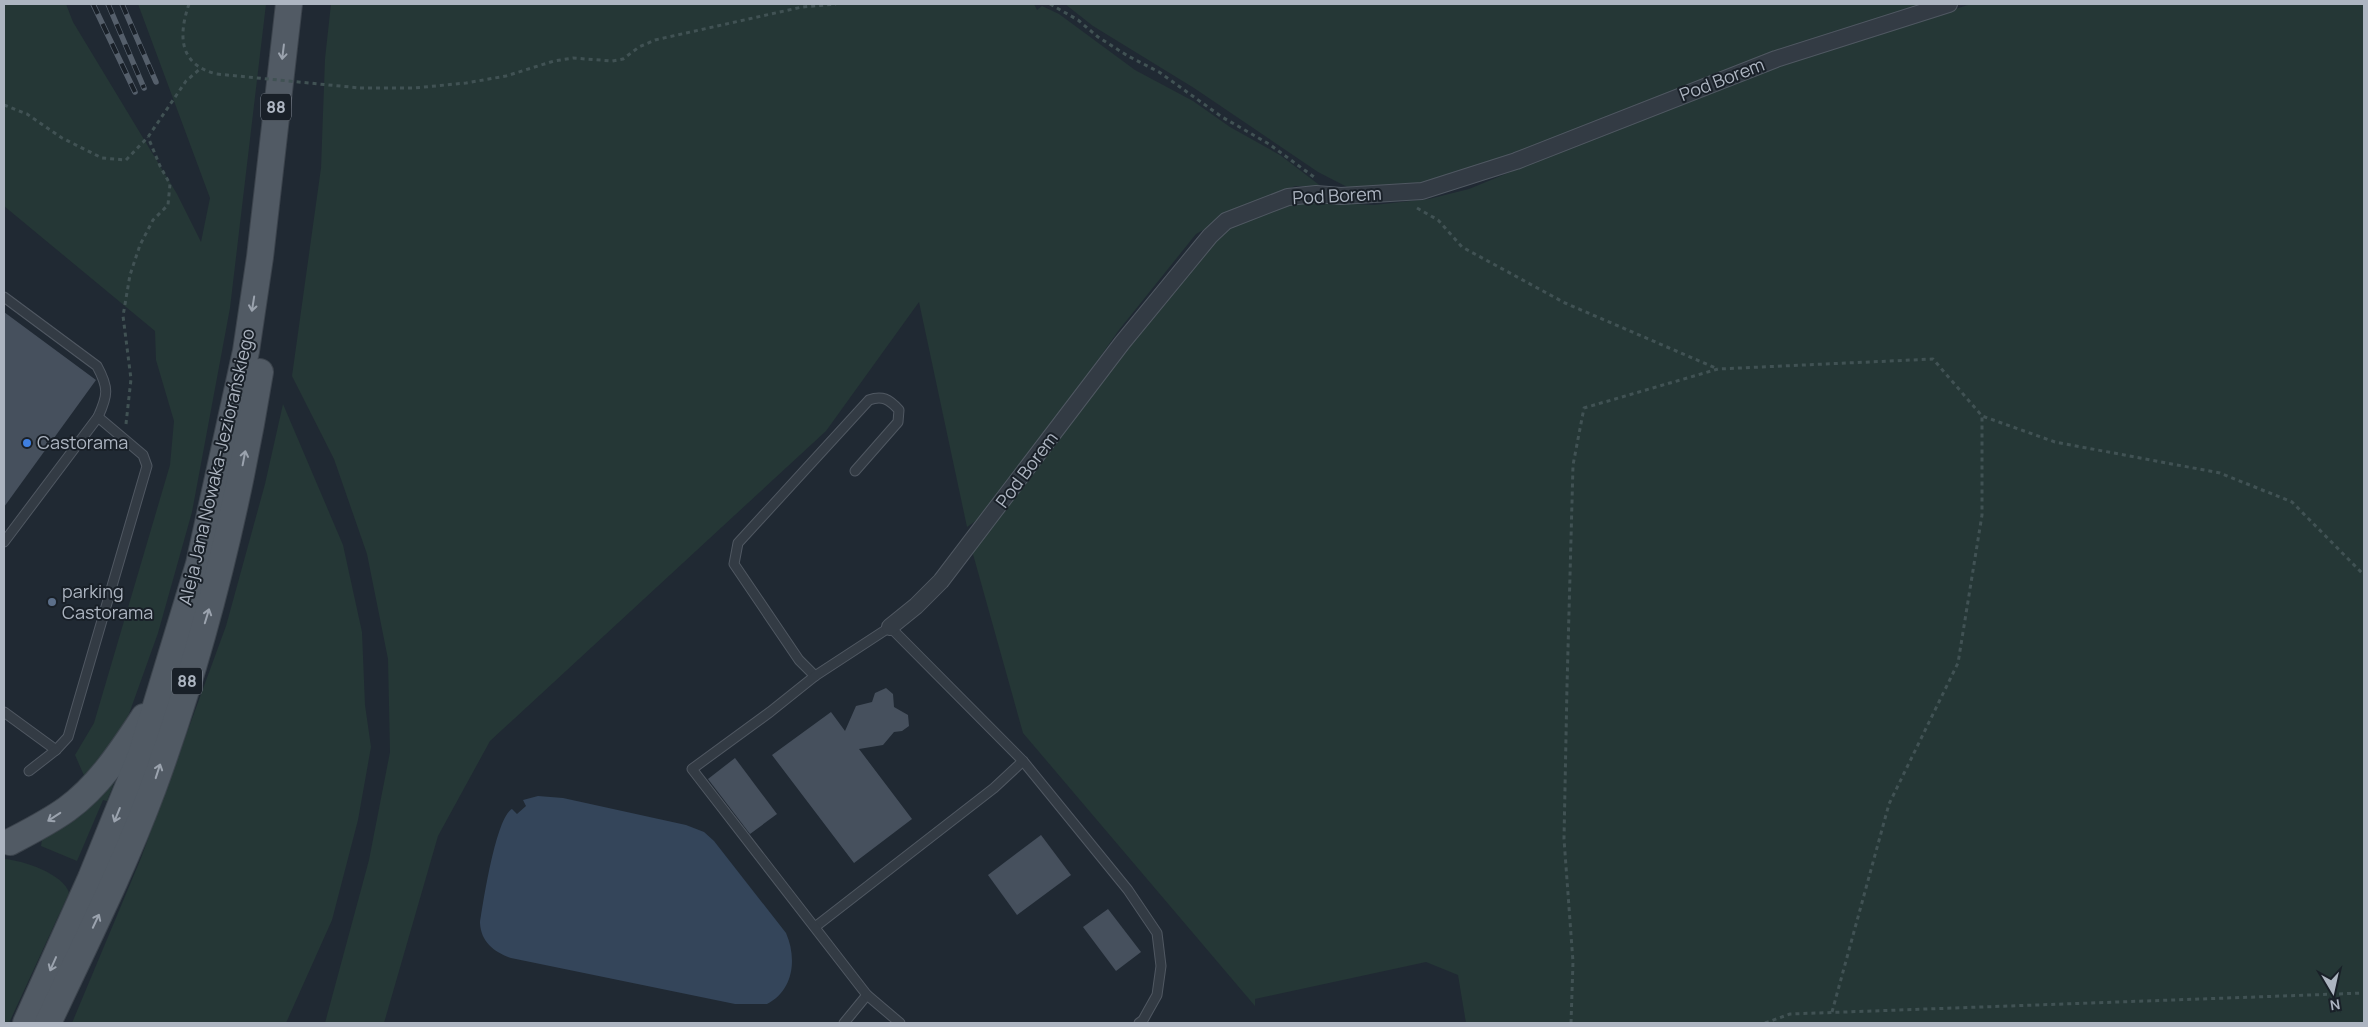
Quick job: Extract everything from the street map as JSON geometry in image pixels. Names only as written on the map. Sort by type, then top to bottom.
[{"type":"main road","name":"Aleja Jana Nowaka-Jeziorańskiego","points":[[26,1023],[92,878],[141,755],[199,564],[244,360],[260,257],[289,4]]},
{"type":"main road","name":"Aleja Jana Nowaka-Jeziorańskiego","points":[[48,1023],[105,902],[152,788],[225,556],[258,384],[275,280],[306,4]]},
{"type":"main road","points":[[7,841],[68,808],[90,788],[126,744],[163,687]]},
{"type":"street","name":"Pod Borem","points":[[890,627],[916,606],[941,581],[1122,343],[1210,236],[1226,221],[1288,197],[1316,194],[1341,196],[1422,191],[1516,161],[1776,59],[1949,4]]},
{"type":"lane","points":[[4,296],[97,366],[106,382],[106,399],[98,418],[4,542]]},
{"type":"lane","points":[[814,676],[799,660],[734,564],[738,543],[868,400],[879,397],[890,400],[899,410],[898,422],[855,471]]},
{"type":"lane","points":[[29,771],[56,750],[68,736],[147,466],[143,454],[98,418]]},
{"type":"lane","points":[[900,1023],[867,995],[692,769],[770,712],[814,676],[890,627],[1023,761],[1128,890],[1157,933],[1161,966],[1157,995],[1143,1020],[1139,1023]]},
{"type":"lane","points":[[4,712],[56,750]]},
{"type":"lane","points":[[815,927],[994,788],[1023,761]]},
{"type":"lane","points":[[844,1023],[867,995]]},
{"type":"path","points":[[189,4],[182,34],[184,48],[189,60],[201,68],[217,74],[360,88],[414,88],[466,83],[506,76],[554,61],[573,58],[612,61],[623,59],[639,47],[655,40],[802,7],[836,4]]},
{"type":"path","points":[[1050,4],[1078,20],[1098,37],[1128,56],[1159,72],[1222,117],[1269,144],[1341,196]]},
{"type":"path","points":[[4,105],[27,114],[62,138],[102,158],[126,160],[148,137],[186,81],[201,68]]},
{"type":"path","points":[[124,439],[131,379],[123,316],[130,275],[140,245],[153,220],[168,205],[170,184],[148,137]]},
{"type":"path","points":[[1392,194],[1438,220],[1462,247],[1548,294],[1718,369]]},
{"type":"path","points":[[1571,1023],[1573,962],[1564,839],[1566,686],[1573,465],[1584,408],[1718,369],[1933,359],[1982,416],[2055,442],[2220,473],[2292,502],[2364,575]]},
{"type":"path","points":[[1832,1012],[1889,804],[1958,663],[1982,515],[1982,416]]},
{"type":"path","points":[[1765,1023],[1790,1014],[2364,993]]},
{"type":"shaded area","points":[[4,4],[66,4],[73,22],[177,194],[201,242],[210,198],[138,4],[266,4],[230,308],[192,512],[158,633],[129,714],[106,756],[86,780],[75,755],[94,723],[170,465],[174,421],[156,360],[155,331],[4,206]]},
{"type":"shaded area","points":[[331,4],[1034,4],[1037,10],[1042,6],[1059,14],[1135,70],[1193,101],[1230,127],[1280,155],[1322,187],[1295,186],[1248,205],[1196,234],[1119,330],[1074,394],[977,520],[967,527],[919,302],[826,431],[490,741],[438,836],[384,1023],[325,1023],[369,860],[390,752],[388,659],[367,554],[334,459],[292,376],[321,168],[325,59]]},
{"type":"shaded area","points":[[1065,4],[1928,4],[1421,186],[1351,189],[1318,172],[1194,88],[1093,26]]},
{"type":"shaded area","points":[[1971,4],[2364,4],[2364,1023],[1466,1023],[1458,975],[1426,962],[1255,999],[1255,1006],[1023,733],[971,547],[1132,340],[1217,236],[1245,219],[1293,201],[1374,205],[1429,199],[1469,189],[1687,99],[1857,40]]},
{"type":"shaded area","points":[[283,404],[343,545],[362,632],[365,705],[371,747],[358,820],[332,920],[286,1023],[72,1023],[141,858],[226,626],[265,484]]},
{"type":"shaded area","points":[[115,780],[107,801],[103,800],[77,861],[41,846],[42,839]]},
{"type":"shaded area","points":[[4,859],[31,865],[51,874],[66,886],[69,893],[9,1023],[4,1023]]},
{"type":"water","points":[[538,796],[563,798],[686,825],[704,832],[714,841],[786,933],[792,963],[791,973],[783,991],[767,1004],[735,1004],[511,958],[499,953],[486,941],[480,923],[487,880],[496,843],[506,815],[512,809],[517,814],[526,806],[523,800]]},
{"type":"building","name":"Castorama","points":[[4,312],[96,380],[4,507]]},
{"type":"building","points":[[886,688],[893,694],[894,707],[908,715],[909,726],[902,731],[894,732],[883,745],[859,749],[912,819],[854,863],[772,755],[831,712],[845,731],[856,706],[872,702],[875,693]]},
{"type":"building","points":[[735,758],[777,814],[750,834],[708,779]]},
{"type":"building","points":[[1041,835],[1071,875],[1017,915],[988,875]]},
{"type":"building","points":[[1108,909],[1141,952],[1116,971],[1083,927]]},
{"type":"railway","points":[[93,4],[135,92]]},
{"type":"railway","points":[[108,4],[144,88]]},
{"type":"railway","points":[[122,4],[156,82]]},
{"type":"place","name":"Castorama","points":[[27,443]]},
{"type":"place","name":"parking Castorama","points":[[52,602]]}]
